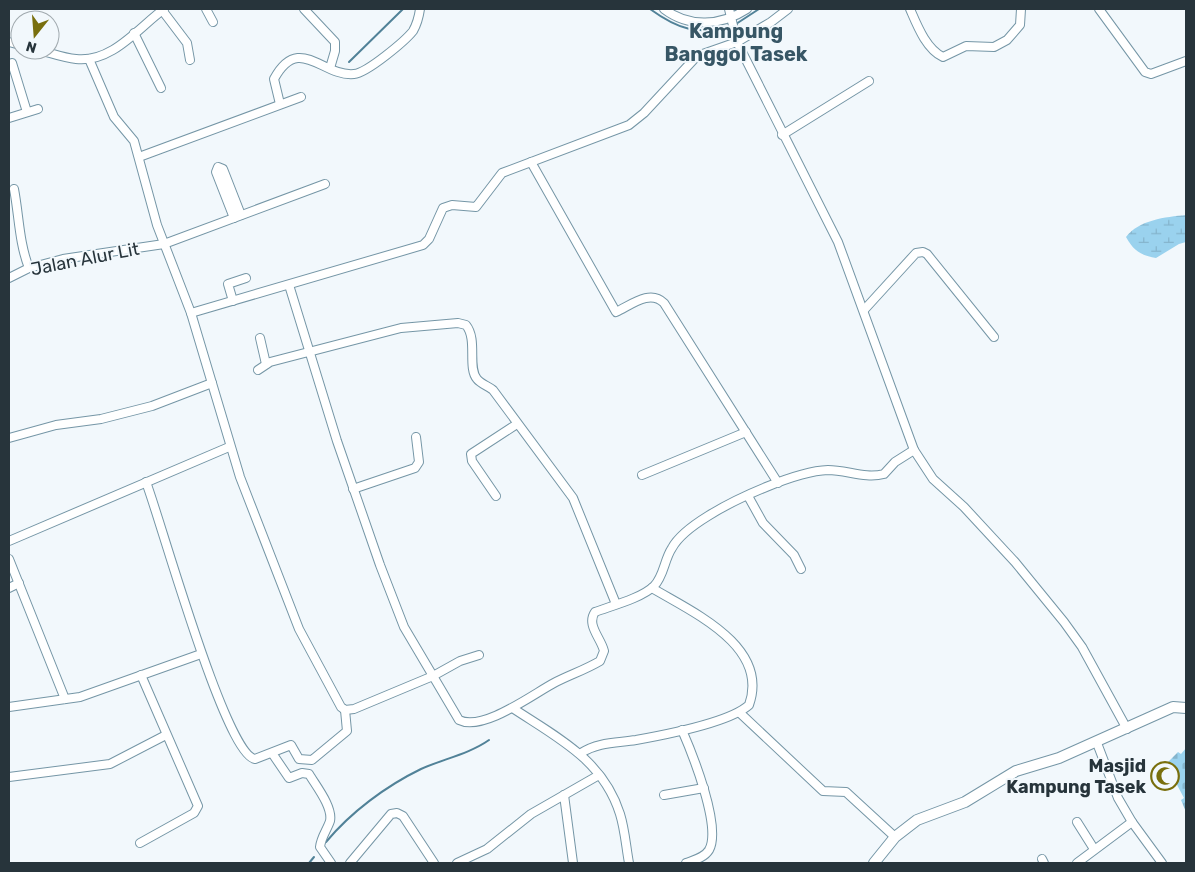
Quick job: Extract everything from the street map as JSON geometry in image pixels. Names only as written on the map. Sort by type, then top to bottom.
[{"type":"street","points":[[60,55],[89,59],[113,51],[163,9],[187,43],[190,60]]},
{"type":"street","points":[[206,9],[213,22]]},
{"type":"street","points":[[304,9],[335,42],[335,52],[330,68]]},
{"type":"street","points":[[280,104],[274,79],[287,63],[301,57],[330,68],[355,74],[364,70],[405,39],[418,21],[420,9]]},
{"type":"street","points":[[664,9],[688,22],[731,19],[747,9]]},
{"type":"street","points":[[729,9],[737,41],[782,134],[838,242],[864,310],[889,387],[914,450],[933,479],[964,508],[1015,562],[1064,622],[1082,647],[1127,729]]},
{"type":"street","points":[[191,313],[423,246],[430,239],[443,208],[452,205],[476,207],[498,177],[515,167],[629,125],[644,113],[697,56],[737,41],[771,22],[788,9]]},
{"type":"street","points":[[910,9],[919,29],[935,53],[943,57],[966,46],[994,47],[1007,40],[1020,25],[1021,9]]},
{"type":"street","points":[[1099,9],[1145,72],[1151,74],[1186,60]]},
{"type":"street","points":[[134,33],[161,88]]},
{"type":"street","points":[[89,59],[114,117],[132,137],[164,244],[191,313],[229,447],[299,629],[341,707],[345,710],[347,731],[312,760],[299,759],[291,745],[255,760],[244,754],[234,736],[201,654],[160,519],[146,482]]},
{"type":"street","points":[[12,63],[27,112]]},
{"type":"street","points":[[782,134],[869,81]]},
{"type":"street","points":[[139,157],[301,97]]},
{"type":"street","points":[[9,118],[38,109]]},
{"type":"street","points":[[531,162],[616,312],[649,296],[660,299],[778,483]]},
{"type":"street","points":[[218,167],[223,169],[237,217],[216,172],[218,167]]},
{"type":"street","name":"Jalan Alur Lit","points":[[9,278],[29,268],[63,260],[164,244],[325,184]]},
{"type":"street","points":[[14,189],[20,221],[22,250],[29,268]]},
{"type":"street","points":[[864,310],[916,253],[923,252],[927,254],[994,337]]},
{"type":"street","points":[[233,301],[228,284],[246,278]]},
{"type":"street","points":[[289,286],[308,352],[353,489],[396,610],[459,720],[464,723],[474,722],[514,709],[555,683],[600,661],[604,650],[592,624],[592,616],[595,612],[652,588],[660,578],[672,548],[679,539],[708,515],[778,483],[821,470],[884,474],[895,462],[914,450]]},
{"type":"street","points":[[258,370],[266,364],[408,327],[463,323],[470,332],[475,375],[493,390],[573,498],[616,604]]},
{"type":"street","points":[[260,338],[266,364]]},
{"type":"street","points":[[9,438],[56,424],[101,419],[152,406],[212,383]]},
{"type":"street","points":[[496,496],[472,461],[471,454],[517,424]]},
{"type":"street","points":[[642,475],[746,432]]},
{"type":"street","points":[[353,489],[415,468],[419,462],[416,437]]},
{"type":"street","points":[[9,541],[229,447]]},
{"type":"street","points":[[748,496],[763,523],[794,556],[801,569]]},
{"type":"street","points":[[9,559],[65,700]]},
{"type":"street","points":[[9,588],[19,583]]},
{"type":"street","points":[[580,753],[601,744],[634,740],[682,730],[740,713],[749,705],[753,684],[751,671],[726,634],[652,588]]},
{"type":"street","points":[[9,707],[80,697],[201,654]]},
{"type":"street","points":[[345,710],[354,709],[479,655]]},
{"type":"street","points":[[140,843],[194,813],[198,806],[141,676]]},
{"type":"street","points":[[874,863],[895,837],[917,820],[965,802],[1016,771],[1059,758],[1097,743],[1173,707],[1186,708]]},
{"type":"street","points":[[514,709],[580,753],[599,775],[621,816],[629,863]]},
{"type":"street","points":[[740,713],[823,791],[846,792],[895,837]]},
{"type":"street","points":[[682,730],[704,788],[712,841],[708,852],[702,857],[686,863]]},
{"type":"street","points":[[9,777],[110,764],[166,735]]},
{"type":"street","points":[[1097,743],[1114,789],[1132,822],[1162,863]]},
{"type":"street","points":[[272,753],[289,778],[302,773],[309,774],[330,810],[330,820],[322,836],[320,847],[332,863]]},
{"type":"street","points":[[457,863],[487,849],[531,814],[599,775]]},
{"type":"street","points":[[664,795],[704,788]]},
{"type":"street","points":[[564,795],[573,863]]},
{"type":"street","points":[[350,863],[391,814],[397,812],[403,816],[434,863]]},
{"type":"street","points":[[1077,822],[1094,849]]},
{"type":"street","points":[[1077,863],[1132,822]]},
{"type":"green space","points":[[1186,215],[1186,242],[1179,244],[1156,258],[1138,252],[1126,237],[1131,231],[1153,220]]},
{"type":"green space","points":[[1186,748],[1186,812],[1181,800],[1184,798],[1166,764],[1178,752],[1181,754]]},
{"type":"waterway","points":[[349,62],[403,9]]},
{"type":"waterway","points":[[650,9],[670,22],[689,29],[708,30],[732,26]]},
{"type":"waterway","points":[[736,24],[759,9]]},
{"type":"waterway","points":[[326,842],[346,820],[395,783],[421,769],[464,753],[489,740]]},
{"type":"waterway","points":[[309,863],[314,857]]},
{"type":"place","name":"Masjid Kampung Tasek","points":[[1165,776]]},
{"type":"district","name":"Kampung Banggol Tasek","points":[[736,42]]}]
